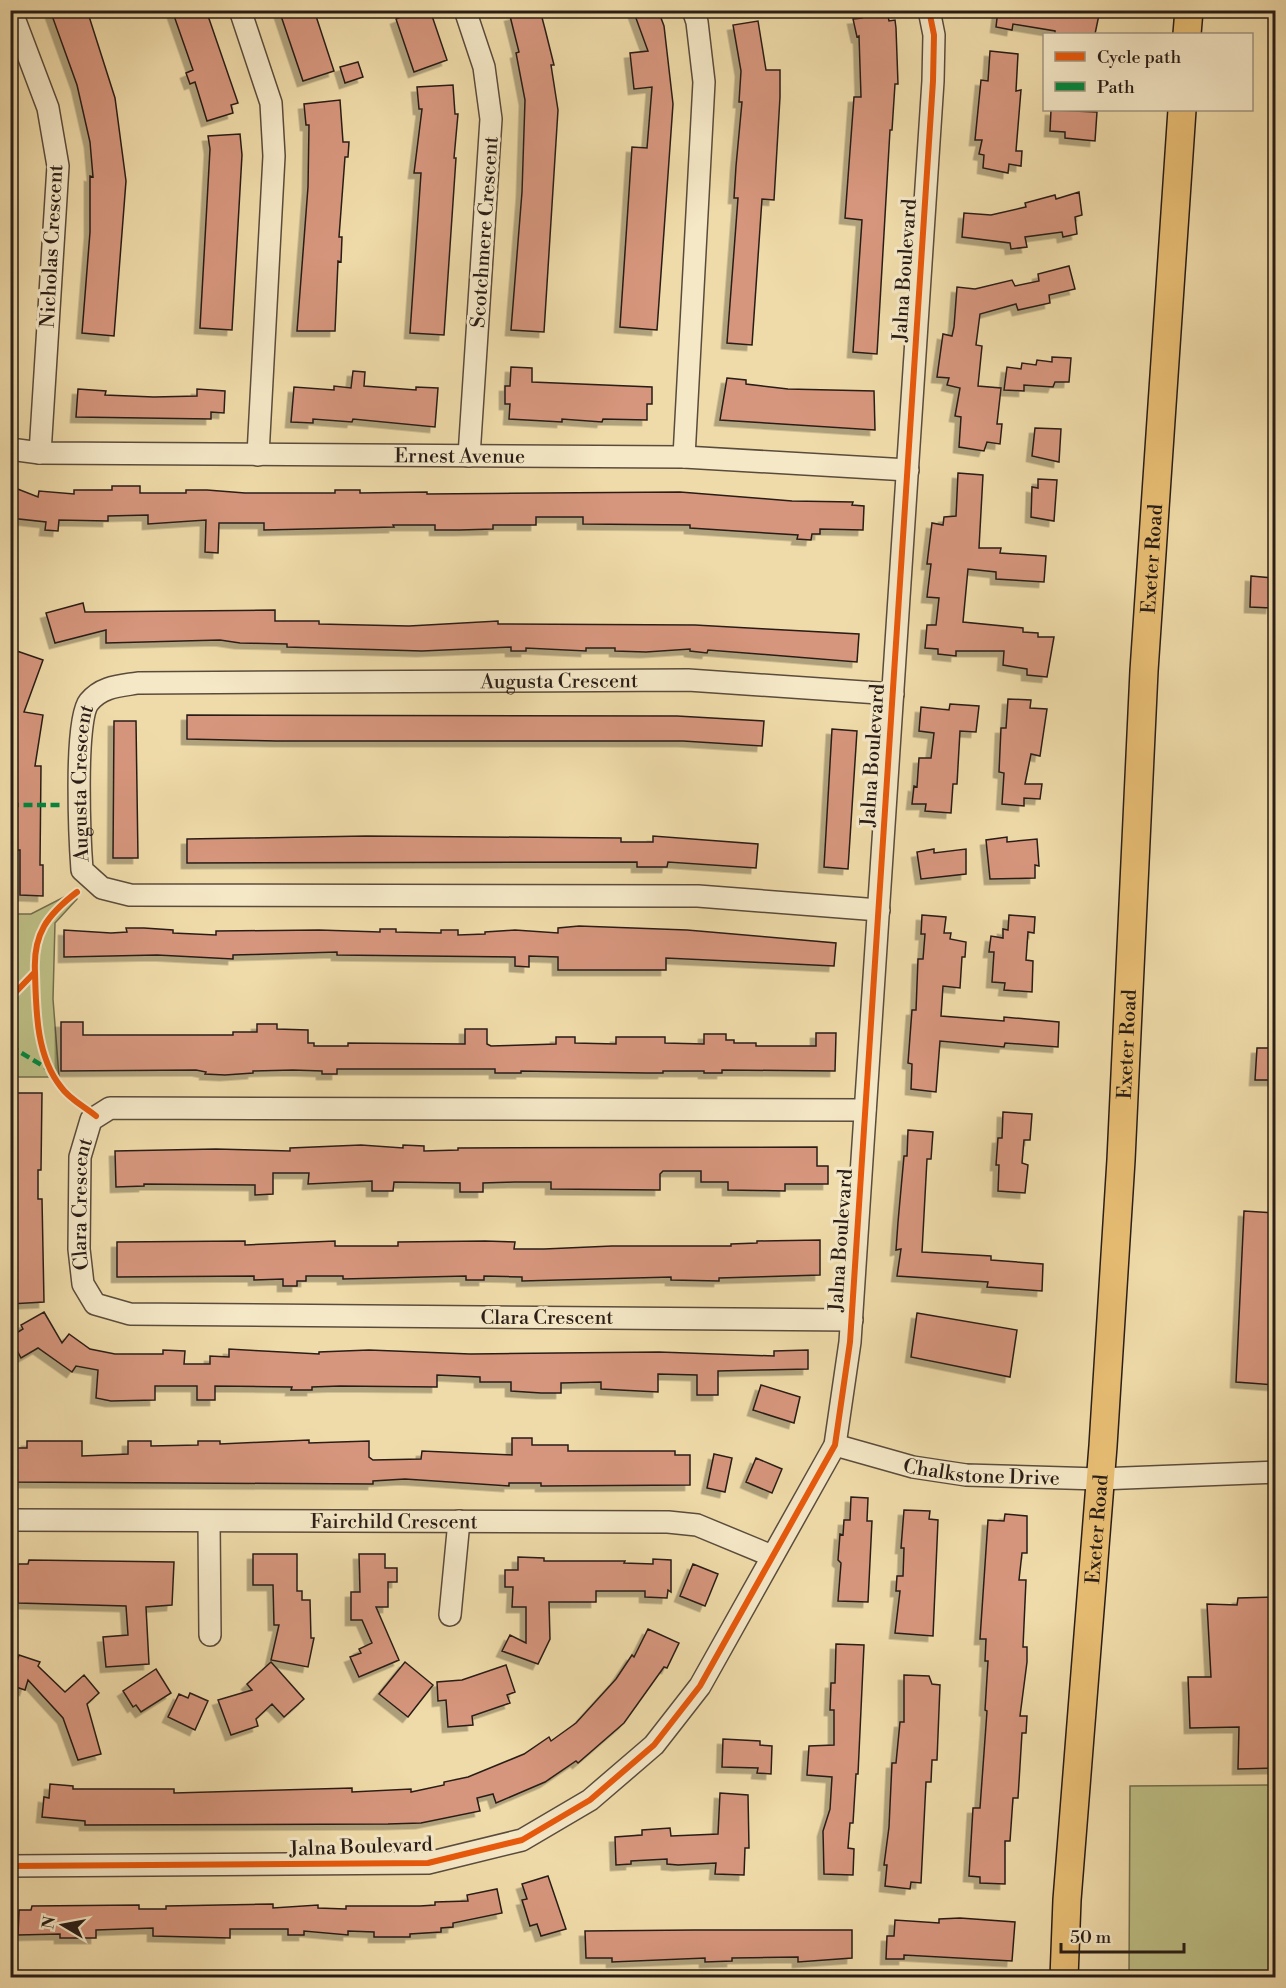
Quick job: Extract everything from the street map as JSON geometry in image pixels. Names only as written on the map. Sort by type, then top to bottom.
[{"type":"main road","points":[[1187,33],[1189,10]]},
{"type":"main road","name":"Exeter Road","points":[[1064,1977],[1067,1900],[1121,1160],[1144,671],[1182,111]]},
{"type":"street","name":"Nicholas Crescent","points":[[11,10],[48,108],[58,166],[40,453]]},
{"type":"street","points":[[240,10],[271,103],[274,156],[258,455]]},
{"type":"street","name":"Scotchmere Crescent","points":[[465,10],[484,67],[491,119],[469,456]]},
{"type":"street","points":[[684,457],[704,82],[697,22],[693,10]]},
{"type":"street","name":"Jalna Boulevard","points":[[10,1866],[428,1863],[522,1840],[590,1800],[654,1745],[700,1686],[835,1445],[852,1320],[908,470],[933,81],[934,35],[929,10]]},
{"type":"street","name":"Ernest Avenue","points":[[10,449],[40,453],[684,457],[908,470]]},
{"type":"street","name":"Augusta Crescent","points":[[879,910],[698,896],[130,895],[102,888],[82,870],[79,842],[81,724],[88,703],[107,688],[138,683],[688,680],[893,694]]},
{"type":"street","name":"Clara Crescent","points":[[852,1320],[130,1314],[95,1304],[83,1284],[79,1249],[80,1157],[91,1120],[110,1108],[865,1110]]},
{"type":"street","name":"Chalkstone Drive","points":[[835,1445],[913,1467],[966,1475],[1099,1479],[1275,1473]]},
{"type":"street","name":"Fairchild Crescent","points":[[10,1520],[668,1522],[696,1525],[772,1556]]},
{"type":"street","points":[[450,1615],[459,1521]]},
{"type":"street","points":[[209,1522],[210,1635]]},
{"type":"green space","points":[[72,893],[77,899],[55,923],[53,999],[59,1077],[11,1077],[11,914],[31,914]]},
{"type":"green space","points":[[1275,1785],[1275,1977],[1129,1977],[1130,1786]]},
{"type":"building","points":[[50,10],[87,10],[115,98],[126,181],[114,336],[82,333],[90,232],[90,176],[93,177],[90,142],[77,85]]},
{"type":"building","points":[[172,10],[206,10],[238,103],[231,105],[233,113],[207,121],[195,82],[190,84],[186,73],[193,70]]},
{"type":"building","points":[[279,10],[314,10],[334,71],[303,81]]},
{"type":"building","points":[[418,10],[430,10],[447,60],[414,72],[396,19]]},
{"type":"building","points":[[540,10],[554,65],[551,65],[558,110],[544,332],[511,330],[522,192],[525,100],[516,53],[519,52],[510,16]]},
{"type":"building","points":[[633,10],[658,10],[664,26],[673,104],[657,330],[620,327],[632,147],[647,148],[652,87],[634,89],[630,53],[648,51]]},
{"type":"building","points":[[861,10],[887,10],[889,21],[895,20],[896,28],[898,84],[895,84],[892,130],[890,130],[877,354],[853,352],[862,220],[845,218],[854,97],[861,97],[859,36],[857,37],[853,19],[862,18]]},
{"type":"building","points":[[998,10],[1100,10],[1095,33],[1055,33],[1055,31],[1013,24],[1012,30],[996,27]]},
{"type":"building","points":[[758,21],[766,70],[780,70],[780,97],[774,200],[762,199],[752,345],[727,343],[738,198],[734,198],[742,102],[739,102],[741,71],[733,25]]},
{"type":"building","points":[[990,51],[1018,54],[1016,91],[1021,90],[1016,151],[1022,151],[1021,166],[1009,164],[1008,173],[983,168],[984,155],[979,154],[982,140],[975,140],[981,80],[988,81]]},
{"type":"building","points":[[358,62],[363,77],[345,83],[340,67]]},
{"type":"building","points":[[453,85],[455,114],[458,114],[444,335],[410,333],[421,173],[414,173],[422,109],[419,109],[417,87]]},
{"type":"building","points":[[340,100],[343,142],[349,142],[348,157],[345,157],[339,237],[342,237],[341,262],[338,261],[335,331],[297,331],[308,187],[309,125],[306,125],[304,104]]},
{"type":"building","points":[[1051,111],[1097,112],[1095,141],[1065,138],[1065,132],[1050,131]]},
{"type":"building","points":[[240,134],[242,155],[232,330],[200,328],[210,149],[208,136]]},
{"type":"building","points":[[1079,192],[1082,215],[1075,217],[1077,234],[1063,237],[1062,232],[1025,237],[1027,247],[1011,249],[1010,243],[962,237],[964,213],[991,215],[1026,207],[1025,203],[1055,195],[1056,199]]},
{"type":"building","points":[[1069,266],[1075,289],[1049,295],[1050,303],[1018,310],[1016,304],[980,314],[976,345],[982,346],[978,386],[1001,388],[997,424],[1002,424],[1000,444],[987,442],[984,451],[959,447],[961,417],[955,416],[960,388],[947,385],[949,378],[937,377],[943,334],[952,336],[954,327],[957,287],[975,289],[1012,280],[1015,286],[1039,281],[1038,274]]},
{"type":"building","points":[[1052,357],[1071,358],[1069,382],[1055,382],[1053,387],[1024,385],[1024,391],[1004,390],[1007,367],[1021,369],[1022,363],[1036,365],[1037,360],[1052,362]]},
{"type":"building","points":[[511,367],[532,368],[532,382],[652,387],[652,404],[647,404],[647,420],[603,419],[602,422],[562,419],[562,422],[509,419],[510,404],[505,404],[505,386],[510,386]]},
{"type":"building","points":[[353,371],[365,372],[364,386],[416,390],[416,387],[438,388],[435,427],[353,419],[352,422],[313,419],[313,423],[291,422],[294,387],[334,390],[334,386],[351,388]]},
{"type":"building","points":[[727,378],[746,380],[746,384],[788,389],[874,391],[875,430],[720,420]]},
{"type":"building","points":[[78,389],[106,391],[105,395],[154,397],[197,396],[197,389],[225,391],[224,413],[211,412],[211,419],[76,417]]},
{"type":"building","points":[[1035,428],[1061,429],[1059,462],[1032,456]]},
{"type":"building","points":[[958,473],[983,475],[979,548],[1001,548],[1000,553],[1046,556],[1044,582],[996,579],[996,572],[968,569],[963,622],[1023,628],[1023,632],[1038,633],[1038,637],[1054,637],[1047,677],[1027,675],[1027,669],[1003,665],[1004,651],[956,651],[956,656],[938,654],[938,649],[925,648],[927,625],[936,625],[939,598],[927,597],[931,564],[927,564],[932,523],[943,525],[944,517],[956,516]]},
{"type":"building","points":[[1038,479],[1057,480],[1054,521],[1031,517],[1032,487],[1038,488]]},
{"type":"building","points":[[10,486],[38,497],[39,491],[74,494],[74,490],[112,490],[112,486],[140,486],[140,493],[186,493],[186,490],[245,493],[335,493],[335,490],[360,490],[360,493],[427,492],[427,494],[680,492],[792,501],[853,502],[852,505],[864,506],[863,530],[820,529],[820,534],[812,534],[811,540],[797,539],[798,535],[690,528],[690,525],[583,524],[583,517],[536,517],[536,525],[493,525],[493,529],[460,530],[435,530],[435,525],[393,525],[394,527],[264,530],[264,523],[219,523],[218,553],[205,552],[206,520],[148,524],[148,515],[108,516],[108,521],[59,520],[58,531],[45,530],[46,522],[10,518]]},
{"type":"building","points":[[1251,576],[1273,578],[1271,608],[1250,607]]},
{"type":"building","points":[[83,603],[85,612],[275,610],[275,621],[319,621],[319,624],[409,626],[498,621],[498,624],[695,625],[859,634],[857,662],[708,650],[707,653],[690,651],[690,649],[646,652],[615,651],[615,648],[586,648],[586,651],[526,648],[526,651],[511,651],[511,647],[422,651],[287,647],[287,644],[240,643],[220,640],[106,643],[106,630],[55,643],[46,613]]},
{"type":"building","points":[[14,650],[43,660],[24,712],[43,715],[35,766],[41,766],[40,865],[43,865],[43,896],[20,895],[20,850],[15,850],[17,748],[10,747],[10,710],[14,690],[10,689],[10,658]]},
{"type":"building","points":[[1008,699],[1031,700],[1030,708],[1047,709],[1040,756],[1031,754],[1025,784],[1042,784],[1040,799],[1024,798],[1024,806],[1002,804],[1004,773],[999,772],[1001,728],[1006,728]]},
{"type":"building","points":[[950,704],[979,706],[976,732],[960,731],[957,784],[953,784],[951,813],[925,811],[926,804],[912,804],[914,786],[917,787],[919,758],[931,758],[934,733],[919,731],[921,707],[949,710]]},
{"type":"building","points":[[187,715],[677,716],[764,721],[762,746],[683,741],[276,741],[187,739]]},
{"type":"building","points":[[114,721],[136,721],[138,858],[113,858]]},
{"type":"building","points":[[832,729],[857,731],[848,869],[824,867]]},
{"type":"building","points":[[366,836],[621,838],[621,842],[653,842],[653,836],[758,844],[756,868],[668,862],[667,867],[637,867],[637,862],[187,863],[187,839]]},
{"type":"building","points":[[1007,837],[1007,842],[1037,839],[1039,866],[1035,865],[1035,878],[990,879],[986,840]]},
{"type":"building","points":[[934,849],[934,853],[966,849],[966,874],[921,879],[917,852]]},
{"type":"building","points":[[922,915],[946,917],[944,933],[951,933],[950,939],[966,942],[965,957],[962,957],[960,988],[943,986],[941,1016],[1004,1021],[1004,1017],[1059,1022],[1058,1047],[1005,1043],[1004,1047],[940,1041],[936,1092],[911,1089],[912,1064],[908,1063],[912,1010],[916,1010],[918,959],[923,959],[925,934],[921,934]]},
{"type":"building","points":[[1009,915],[1035,917],[1034,933],[1028,932],[1026,960],[1033,961],[1032,992],[1004,990],[1005,983],[992,982],[994,952],[989,952],[991,936],[1003,938],[1003,929],[1008,930]]},
{"type":"building","points":[[579,926],[687,930],[836,943],[834,966],[666,958],[666,970],[558,970],[558,957],[529,956],[529,967],[515,966],[515,957],[337,955],[337,952],[233,955],[233,959],[157,955],[64,957],[64,930],[111,933],[127,932],[126,928],[144,928],[173,930],[173,933],[216,935],[216,931],[380,932],[380,929],[396,929],[396,932],[441,933],[441,930],[458,930],[458,935],[515,930],[558,933],[558,928]]},
{"type":"building","points":[[61,1022],[83,1022],[83,1035],[233,1035],[233,1032],[257,1032],[257,1024],[277,1024],[277,1029],[308,1030],[308,1043],[314,1043],[314,1046],[348,1046],[348,1043],[465,1044],[465,1029],[487,1029],[487,1044],[491,1046],[556,1044],[556,1037],[575,1037],[575,1043],[616,1044],[616,1037],[665,1037],[665,1043],[704,1044],[704,1034],[726,1034],[726,1040],[734,1040],[734,1043],[756,1043],[756,1046],[816,1046],[816,1033],[836,1033],[835,1071],[722,1070],[722,1073],[663,1071],[663,1073],[646,1073],[521,1071],[521,1073],[495,1073],[495,1069],[337,1069],[337,1074],[293,1070],[253,1071],[253,1073],[225,1075],[205,1074],[206,1072],[196,1070],[61,1071]]},
{"type":"building","points":[[1257,1048],[1275,1048],[1275,1080],[1255,1080]]},
{"type":"building","points":[[15,1093],[42,1093],[41,1170],[38,1170],[38,1199],[42,1199],[44,1302],[10,1304],[10,1097],[15,1097]]},
{"type":"building","points":[[1003,1112],[1032,1114],[1030,1140],[1024,1140],[1022,1163],[1028,1165],[1025,1193],[998,1191],[999,1165],[996,1165],[998,1138],[1002,1138]]},
{"type":"building","points":[[908,1130],[933,1132],[931,1159],[927,1159],[922,1252],[991,1256],[991,1260],[1043,1264],[1042,1291],[987,1287],[988,1282],[897,1276],[901,1249],[896,1250],[898,1222],[904,1156],[907,1156]]},
{"type":"building","points":[[361,1145],[403,1148],[403,1145],[424,1146],[424,1151],[458,1150],[458,1148],[817,1147],[817,1166],[828,1166],[828,1184],[785,1184],[785,1191],[728,1190],[728,1182],[701,1182],[701,1171],[663,1171],[660,1174],[660,1190],[551,1189],[551,1182],[514,1182],[483,1183],[483,1192],[460,1192],[460,1183],[394,1182],[393,1191],[372,1191],[372,1181],[308,1184],[309,1173],[273,1173],[273,1194],[255,1195],[255,1185],[144,1184],[144,1186],[116,1187],[115,1151],[216,1149],[290,1151],[290,1148]]},
{"type":"building","points":[[1244,1211],[1275,1213],[1275,1385],[1236,1382]]},
{"type":"building","points":[[820,1240],[820,1275],[719,1278],[719,1281],[671,1280],[671,1277],[522,1281],[522,1277],[484,1276],[484,1280],[466,1280],[466,1276],[343,1279],[343,1276],[306,1276],[306,1281],[297,1281],[297,1286],[283,1286],[283,1279],[254,1280],[254,1276],[117,1277],[117,1242],[245,1241],[245,1245],[335,1241],[335,1246],[398,1246],[398,1242],[485,1241],[515,1242],[514,1249],[544,1249],[612,1246],[731,1246],[731,1244],[757,1243],[757,1241]]},
{"type":"building","points":[[44,1312],[62,1343],[69,1334],[90,1349],[115,1354],[163,1354],[163,1350],[185,1351],[184,1364],[210,1364],[210,1356],[229,1357],[229,1349],[319,1354],[319,1352],[369,1350],[470,1354],[659,1352],[774,1356],[774,1351],[808,1350],[808,1369],[718,1371],[718,1395],[697,1395],[697,1375],[658,1374],[658,1392],[601,1389],[601,1382],[561,1383],[561,1393],[541,1393],[511,1391],[511,1382],[480,1382],[480,1377],[437,1375],[437,1387],[340,1386],[291,1390],[292,1387],[215,1386],[215,1400],[197,1400],[197,1386],[155,1386],[155,1400],[111,1401],[96,1398],[98,1370],[76,1366],[72,1372],[38,1348],[21,1358],[10,1337],[23,1329],[21,1325]]},
{"type":"building","points":[[917,1313],[1017,1330],[1010,1377],[911,1357]]},
{"type":"building","points":[[761,1385],[800,1397],[794,1423],[753,1410]]},
{"type":"building","points":[[512,1438],[532,1438],[532,1445],[568,1445],[568,1451],[675,1451],[675,1455],[690,1455],[690,1485],[541,1486],[541,1483],[509,1483],[509,1486],[405,1479],[373,1481],[373,1484],[10,1482],[10,1448],[27,1448],[27,1441],[82,1441],[82,1456],[128,1454],[128,1441],[151,1441],[151,1446],[198,1445],[198,1441],[220,1441],[220,1444],[309,1440],[309,1443],[369,1441],[369,1457],[373,1460],[421,1459],[422,1451],[512,1455]]},
{"type":"building","points":[[714,1454],[732,1458],[725,1492],[707,1488]]},
{"type":"building","points":[[756,1458],[782,1469],[772,1493],[746,1482]]},
{"type":"building","points":[[851,1497],[868,1498],[867,1521],[872,1521],[868,1602],[838,1601],[841,1563],[838,1560],[840,1534],[843,1535],[844,1520],[850,1520]]},
{"type":"building","points":[[904,1510],[930,1511],[929,1519],[938,1520],[933,1636],[895,1633],[900,1591],[896,1591],[897,1576],[903,1576],[904,1548],[901,1548]]},
{"type":"building","points":[[1005,1514],[1027,1516],[1027,1553],[1022,1553],[1019,1580],[1026,1580],[1023,1647],[1027,1647],[1020,1716],[1027,1716],[1026,1733],[1022,1733],[1018,1798],[1013,1798],[1010,1841],[1005,1841],[1005,1884],[980,1883],[980,1877],[969,1876],[973,1808],[980,1808],[987,1711],[985,1710],[988,1661],[985,1661],[986,1639],[980,1639],[988,1520],[1004,1521]]},
{"type":"building","points":[[253,1554],[297,1554],[297,1591],[302,1591],[302,1600],[310,1600],[311,1638],[314,1638],[308,1667],[271,1660],[279,1625],[274,1625],[273,1585],[253,1585]]},
{"type":"building","points":[[359,1554],[385,1554],[385,1568],[397,1568],[397,1582],[388,1582],[388,1607],[376,1607],[399,1660],[359,1677],[350,1657],[361,1653],[359,1649],[372,1643],[362,1620],[351,1620],[351,1592],[360,1592]]},
{"type":"building","points":[[518,1557],[544,1558],[544,1561],[625,1561],[624,1563],[653,1564],[653,1559],[671,1560],[671,1592],[668,1590],[667,1598],[645,1597],[645,1591],[596,1591],[596,1602],[549,1602],[550,1639],[538,1664],[502,1651],[510,1635],[526,1643],[526,1607],[512,1607],[513,1587],[505,1587],[505,1570],[518,1570]]},
{"type":"building","points":[[29,1560],[174,1562],[172,1605],[146,1607],[149,1664],[106,1667],[103,1637],[128,1635],[126,1606],[18,1603],[18,1564],[28,1564]]},
{"type":"building","points":[[693,1564],[718,1574],[705,1606],[680,1596]]},
{"type":"building","points":[[1275,1597],[1275,1768],[1238,1769],[1239,1727],[1190,1728],[1188,1677],[1211,1677],[1207,1604],[1237,1605],[1238,1598]]},
{"type":"building","points":[[648,1629],[679,1643],[667,1668],[664,1667],[624,1723],[578,1763],[576,1761],[545,1782],[496,1803],[493,1794],[477,1798],[480,1811],[421,1823],[388,1824],[85,1825],[85,1821],[42,1817],[44,1797],[49,1798],[50,1784],[73,1786],[73,1789],[174,1789],[174,1793],[352,1788],[352,1792],[411,1789],[411,1792],[444,1785],[444,1782],[468,1777],[524,1754],[549,1737],[551,1741],[576,1723],[616,1679],[632,1655],[634,1657]]},
{"type":"building","points":[[836,1644],[864,1645],[858,1774],[856,1774],[853,1823],[850,1823],[848,1848],[854,1849],[853,1875],[824,1874],[823,1831],[830,1809],[832,1777],[807,1775],[809,1746],[834,1745],[834,1710],[830,1710],[831,1683],[835,1683]]},
{"type":"building","points":[[19,1655],[40,1662],[38,1666],[65,1692],[84,1675],[99,1693],[87,1704],[101,1754],[78,1760],[63,1718],[28,1680],[25,1690],[10,1685]]},
{"type":"building","points":[[271,1662],[304,1699],[284,1717],[272,1704],[256,1719],[258,1726],[231,1735],[218,1700],[252,1690],[247,1684]]},
{"type":"building","points":[[405,1662],[433,1685],[408,1717],[379,1694]]},
{"type":"building","points":[[506,1665],[515,1692],[507,1695],[510,1703],[472,1716],[473,1725],[448,1727],[446,1700],[438,1701],[437,1682],[462,1680]]},
{"type":"building","points":[[156,1669],[171,1693],[141,1712],[136,1705],[133,1707],[123,1691]]},
{"type":"building","points":[[904,1675],[929,1676],[932,1684],[940,1685],[937,1760],[932,1760],[931,1782],[926,1782],[921,1883],[911,1882],[910,1889],[885,1886],[887,1865],[884,1865],[889,1827],[892,1763],[896,1763],[900,1722],[904,1722]]},
{"type":"building","points":[[190,1693],[208,1701],[195,1730],[168,1717],[179,1694],[188,1698]]},
{"type":"building","points":[[723,1739],[760,1741],[760,1745],[772,1746],[771,1774],[757,1773],[758,1768],[722,1767]]},
{"type":"building","points":[[720,1793],[748,1795],[749,1848],[745,1848],[744,1875],[715,1874],[716,1863],[678,1865],[667,1864],[667,1859],[631,1861],[631,1864],[616,1865],[615,1837],[642,1835],[642,1830],[670,1828],[671,1836],[718,1834]]},
{"type":"building","points":[[548,1876],[566,1929],[541,1936],[537,1924],[530,1926],[522,1900],[527,1899],[522,1884]]},
{"type":"building","points":[[497,1889],[502,1913],[453,1923],[453,1927],[441,1928],[441,1932],[410,1934],[410,1937],[374,1937],[374,1932],[348,1931],[348,1935],[304,1931],[304,1935],[288,1935],[288,1929],[230,1929],[230,1938],[153,1936],[153,1928],[96,1930],[96,1938],[60,1938],[60,1934],[18,1935],[19,1910],[31,1910],[32,1906],[139,1905],[139,1909],[166,1909],[166,1906],[273,1904],[273,1908],[318,1905],[318,1908],[346,1909],[346,1906],[420,1906],[435,1905],[435,1902],[468,1901],[467,1895]]},
{"type":"building","points":[[960,1918],[1015,1922],[1012,1961],[904,1955],[904,1959],[886,1959],[887,1936],[894,1936],[895,1920],[939,1923],[939,1919]]},
{"type":"building","points":[[852,1930],[852,1958],[798,1962],[798,1957],[732,1958],[732,1961],[705,1962],[705,1958],[612,1962],[612,1958],[586,1958],[585,1931]]},
{"type":"marked path","points":[[10,805],[61,805]]},
{"type":"marked path","points":[[10,1046],[48,1069]]},
{"type":"cycle path","points":[[10,1866],[428,1863],[522,1840],[590,1800],[654,1745],[700,1686],[835,1445],[850,1342],[933,81],[934,35],[929,10]]},
{"type":"cycle path","points":[[10,998],[35,972],[36,947],[44,926],[57,909],[77,892]]},
{"type":"cycle path","points":[[35,972],[39,1032],[47,1061],[64,1091],[96,1116]]}]
